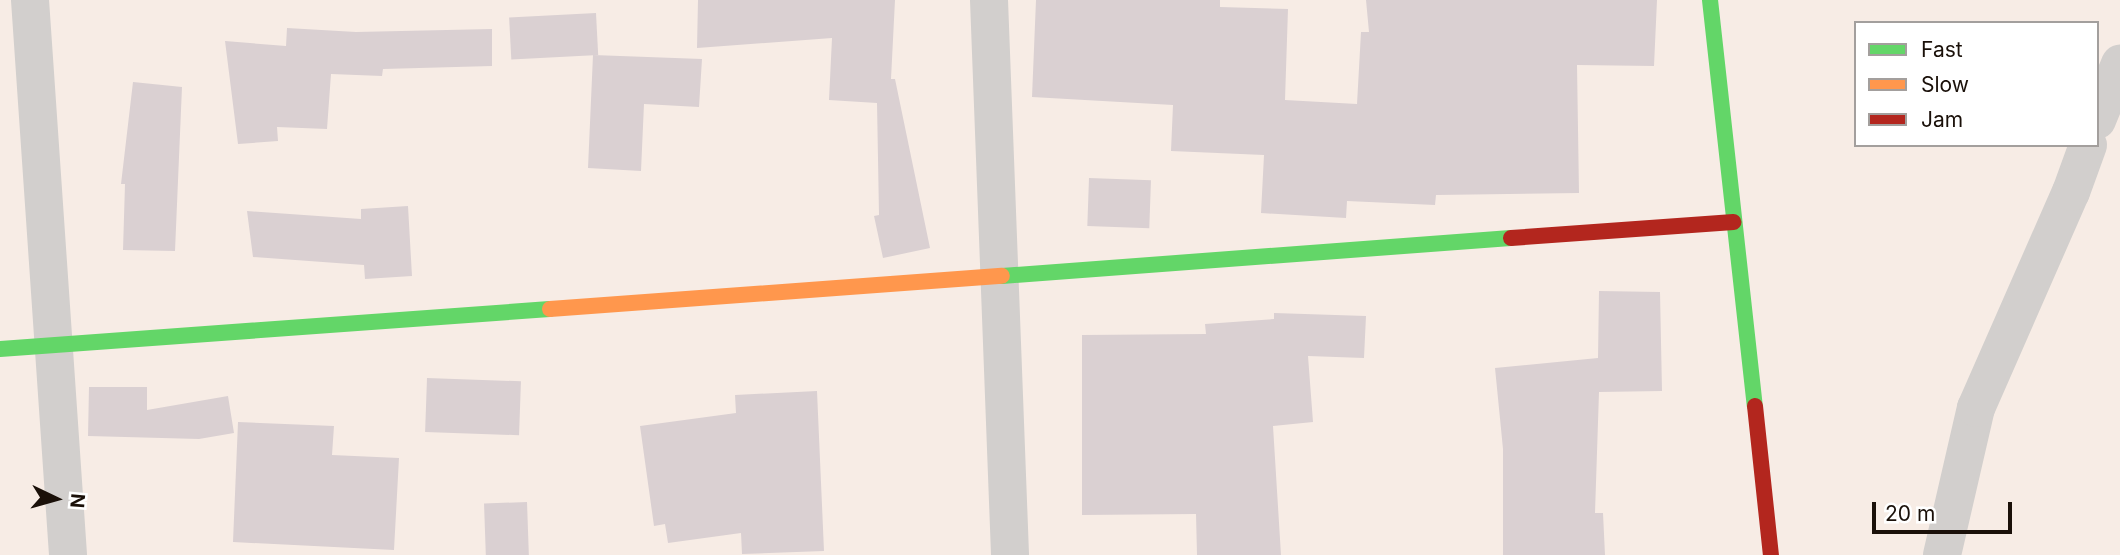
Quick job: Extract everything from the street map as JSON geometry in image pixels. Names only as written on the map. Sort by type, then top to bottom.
[{"type":"street","points":[[30,0],[68,555]]},
{"type":"street","points":[[989,0],[1010,555]]},
{"type":"street","points":[[1710,0],[1771,555]]},
{"type":"street","points":[[2099,115],[2120,64]]},
{"type":"street","points":[[1942,555],[1976,408],[2071,192],[2087,147]]},
{"type":"street","points":[[0,349],[1733,222]]},
{"type":"building","points":[[698,0],[895,0],[891,79],[895,79],[930,248],[883,258],[874,216],[879,215],[877,103],[829,100],[832,38],[697,48]]},
{"type":"building","points":[[1036,0],[1220,0],[1220,7],[1288,9],[1285,100],[1357,104],[1361,32],[1369,32],[1366,0],[1657,0],[1654,66],[1577,65],[1579,193],[1436,195],[1435,205],[1347,201],[1346,218],[1261,213],[1264,155],[1171,151],[1173,105],[1032,97]]},
{"type":"building","points":[[596,13],[598,55],[511,59],[509,18]]},
{"type":"building","points":[[287,28],[356,32],[492,29],[492,66],[383,69],[382,76],[331,74],[327,129],[277,127],[278,141],[238,144],[225,41],[286,46]]},
{"type":"building","points":[[593,55],[702,59],[699,107],[644,104],[641,171],[588,168]]},
{"type":"building","points":[[133,82],[182,87],[175,251],[123,250],[125,184],[121,184]]},
{"type":"building","points":[[1089,178],[1151,180],[1149,228],[1087,226]]},
{"type":"building","points":[[408,206],[412,276],[365,279],[364,265],[253,257],[247,211],[361,219],[361,209]]},
{"type":"building","points":[[1599,291],[1660,292],[1662,391],[1599,392],[1595,513],[1603,513],[1605,555],[1503,555],[1503,449],[1495,368],[1598,358]]},
{"type":"building","points":[[1274,313],[1366,316],[1364,358],[1308,356],[1313,422],[1273,426],[1281,555],[1197,555],[1196,514],[1082,515],[1082,335],[1206,334],[1205,324],[1274,319]]},
{"type":"building","points":[[427,378],[521,381],[519,435],[425,432]]},
{"type":"building","points":[[89,387],[147,387],[147,410],[228,396],[234,433],[199,439],[88,436]]},
{"type":"building","points":[[817,391],[824,551],[742,554],[741,533],[668,543],[665,524],[654,526],[640,426],[736,413],[735,395]]},
{"type":"building","points":[[238,422],[334,426],[332,455],[399,458],[394,550],[233,542]]},
{"type":"building","points":[[527,502],[529,555],[486,555],[484,504]]},
{"type":"traffic: fast","points":[[1710,0],[1755,406]]},
{"type":"traffic: fast","points":[[1002,276],[1511,238]]},
{"type":"traffic: fast","points":[[0,349],[550,309]]},
{"type":"traffic: slow","points":[[550,309],[1002,276]]},
{"type":"traffic: jam","points":[[1511,238],[1733,222]]},
{"type":"traffic: jam","points":[[1755,406],[1771,555]]}]
